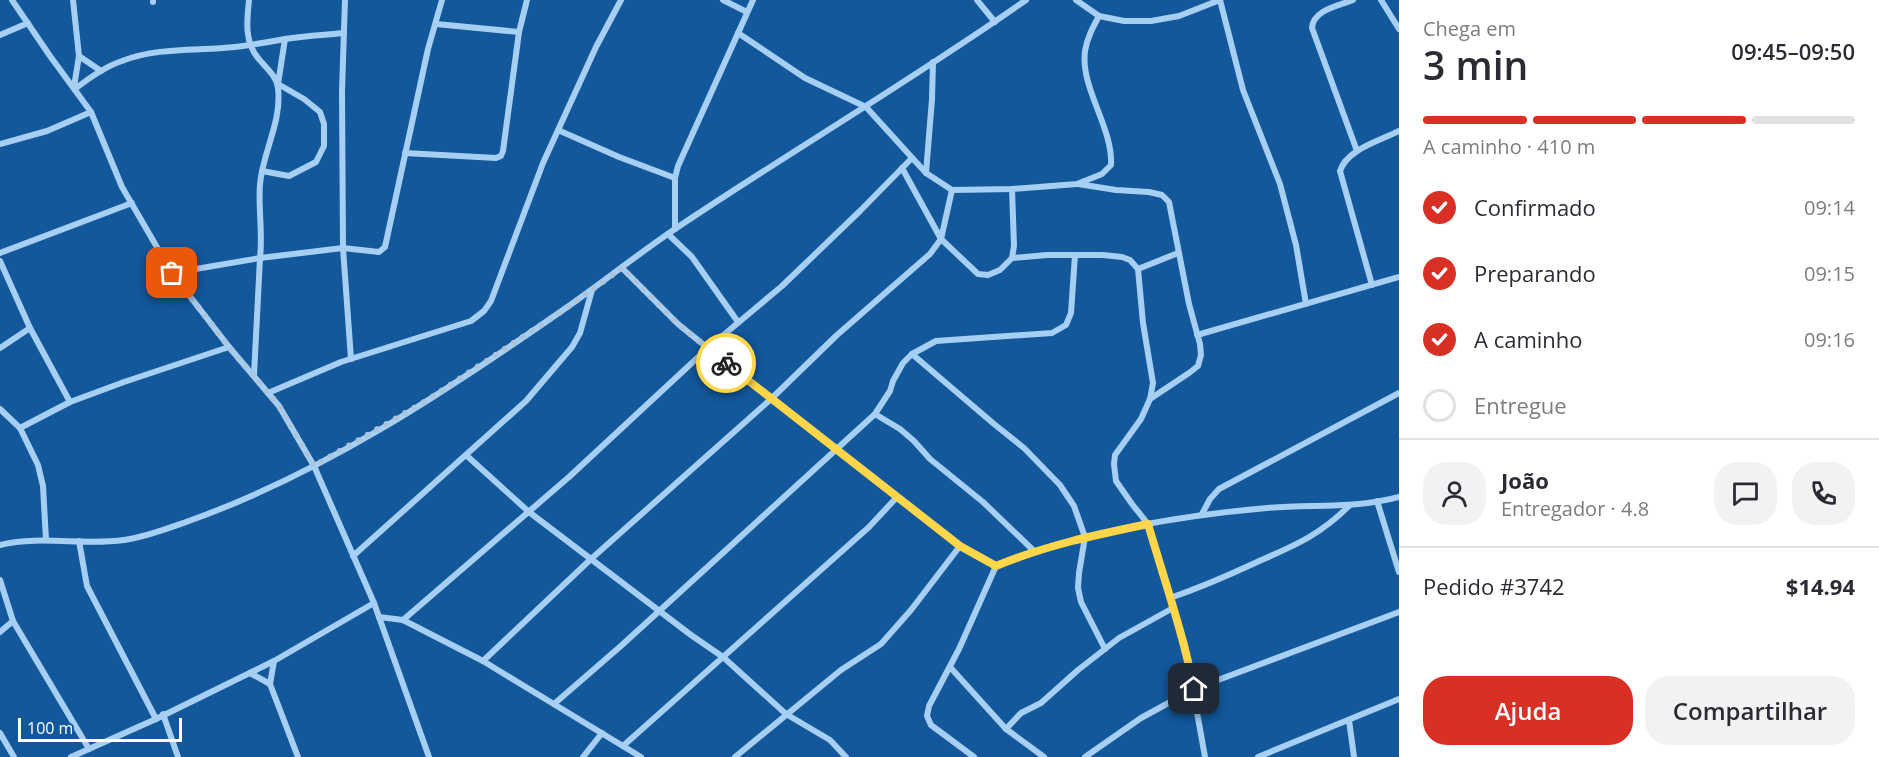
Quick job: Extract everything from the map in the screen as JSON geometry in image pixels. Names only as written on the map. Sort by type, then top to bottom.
[{"type":"street","points":[[12,0],[91,112],[122,187],[172,273],[284,414],[314,466],[374,603],[429,757]]},
{"type":"street","points":[[74,0],[79,56],[74,88]]},
{"type":"street","points":[[256,0],[249,2],[247,30],[257,57],[278,84],[304,99],[320,112],[324,124],[324,146],[316,162],[289,176],[262,171]]},
{"type":"street","points":[[345,0],[342,113],[343,248],[351,359]]},
{"type":"street","points":[[172,273],[260,258],[343,248],[379,252],[385,247],[428,49],[442,0]]},
{"type":"street","points":[[405,153],[496,158],[501,156],[519,32],[527,0]]},
{"type":"street","points":[[268,393],[351,359],[471,321],[484,311],[491,301],[543,163],[596,47],[621,0]]},
{"type":"street","points":[[723,0],[747,12]]},
{"type":"street","points":[[675,229],[675,178],[684,150],[753,0]]},
{"type":"street","points":[[977,0],[995,22]]},
{"type":"street","points":[[0,546],[15,542],[46,540],[125,540],[183,523],[235,504],[314,466],[426,401],[592,290],[675,229],[1026,0]]},
{"type":"street","points":[[1076,0],[1099,16],[1124,21],[1151,21],[1179,16],[1220,0],[1243,90],[1280,184],[1296,245],[1306,304]]},
{"type":"street","points":[[1353,0],[1316,15],[1312,20],[1312,28],[1357,151]]},
{"type":"street","points":[[1381,0],[1399,29]]},
{"type":"street","points":[[1077,184],[1102,174],[1111,165],[1112,154],[1087,79],[1084,52],[1089,35],[1099,16]]},
{"type":"street","points":[[0,35],[28,23]]},
{"type":"street","points":[[436,24],[519,32]]},
{"type":"street","points":[[74,88],[101,71],[123,60],[138,56],[170,51],[210,50],[344,33]]},
{"type":"street","points":[[738,33],[805,78],[866,106],[926,173],[952,190],[1012,189],[1077,184],[1162,195],[1169,202],[1201,355],[1197,366],[1150,399]]},
{"type":"street","points":[[254,376],[262,240],[260,185],[276,124],[279,102],[278,84],[285,39]]},
{"type":"street","points":[[79,56],[101,71]]},
{"type":"street","points":[[926,173],[933,62]]},
{"type":"street","points":[[0,144],[47,131],[91,112]]},
{"type":"street","points":[[558,130],[619,158],[675,178]]},
{"type":"street","points":[[1372,285],[1340,171],[1342,164],[1357,151],[1399,132]]},
{"type":"street","points":[[403,620],[529,512],[708,348],[782,286],[912,158]]},
{"type":"street","points":[[902,168],[941,239],[978,274],[988,275],[1000,270],[1012,258],[1014,246],[1012,189]]},
{"type":"street","points":[[483,661],[591,559],[771,399],[837,335],[930,254],[941,239],[952,190]]},
{"type":"street","points":[[0,253],[132,204]]},
{"type":"street","points":[[668,234],[692,257],[738,322]]},
{"type":"street","points":[[1138,269],[1178,253]]},
{"type":"street","points":[[1012,258],[1047,255],[1122,257],[1130,260],[1138,269],[1143,323],[1153,383],[1150,399],[1141,419],[1115,455],[1113,464],[1116,481],[1148,524],[1185,645],[1205,757]]},
{"type":"street","points":[[554,704],[660,611],[875,414],[890,391],[903,363],[912,354],[936,341],[1052,333],[1066,325],[1071,313],[1075,255]]},
{"type":"street","points":[[0,261],[30,328],[70,402]]},
{"type":"street","points":[[622,268],[678,324],[771,399],[960,546],[996,566]]},
{"type":"street","points":[[1197,335],[1399,277]]},
{"type":"street","points":[[353,556],[526,400],[572,347],[580,333],[592,290]]},
{"type":"street","points":[[0,348],[30,328]]},
{"type":"street","points":[[21,428],[70,402],[229,347]]},
{"type":"street","points":[[912,354],[1024,448],[1060,485],[1074,506],[1084,537],[1078,588],[1086,612],[1105,649]]},
{"type":"street","points":[[1202,514],[1210,499],[1219,489],[1399,393]]},
{"type":"street","points":[[0,409],[21,428],[38,465],[43,486],[46,540]]},
{"type":"street","points":[[875,414],[900,429],[930,459],[983,502],[1034,550]]},
{"type":"street","points":[[466,455],[529,512],[723,657],[786,714],[830,740],[846,757]]},
{"type":"street","points":[[623,746],[869,527],[897,497]]},
{"type":"street","points":[[974,757],[930,724],[927,716],[928,706],[950,667],[996,566],[1034,550],[1084,537],[1202,514],[1283,506],[1349,506],[1399,497]]},
{"type":"street","points":[[1377,501],[1399,572]]},
{"type":"street","points":[[1170,598],[1204,587],[1298,544],[1326,528],[1349,506]]},
{"type":"street","points":[[79,541],[87,586],[160,717],[178,757]]},
{"type":"street","points":[[735,757],[842,670],[881,644],[911,610],[960,546]]},
{"type":"street","points":[[0,580],[13,621],[89,749]]},
{"type":"street","points":[[71,757],[160,717],[274,661],[374,603]]},
{"type":"street","points":[[1006,729],[1022,713],[1041,703],[1119,638],[1173,608]]},
{"type":"street","points":[[1085,757],[1141,718],[1194,689],[1399,612]]},
{"type":"street","points":[[379,617],[403,620],[483,661],[641,757]]},
{"type":"street","points":[[0,632],[13,621]]},
{"type":"street","points":[[274,661],[270,684],[298,757]]},
{"type":"street","points":[[950,667],[1006,729],[1044,757]]},
{"type":"street","points":[[250,673],[270,684]]},
{"type":"street","points":[[1258,757],[1399,699]]},
{"type":"street","points":[[1349,720],[1354,757]]},
{"type":"street","points":[[0,733],[14,757]]},
{"type":"street","points":[[583,757],[602,733]]},
{"type":"way so far","points":[[172,273],[229,347],[279,406],[314,466],[426,401],[562,311],[622,268],[678,324],[726,363]]},
{"type":"route","points":[[726,363],[960,546],[996,566],[1034,550],[1148,524],[1185,645],[1194,689]]}]
